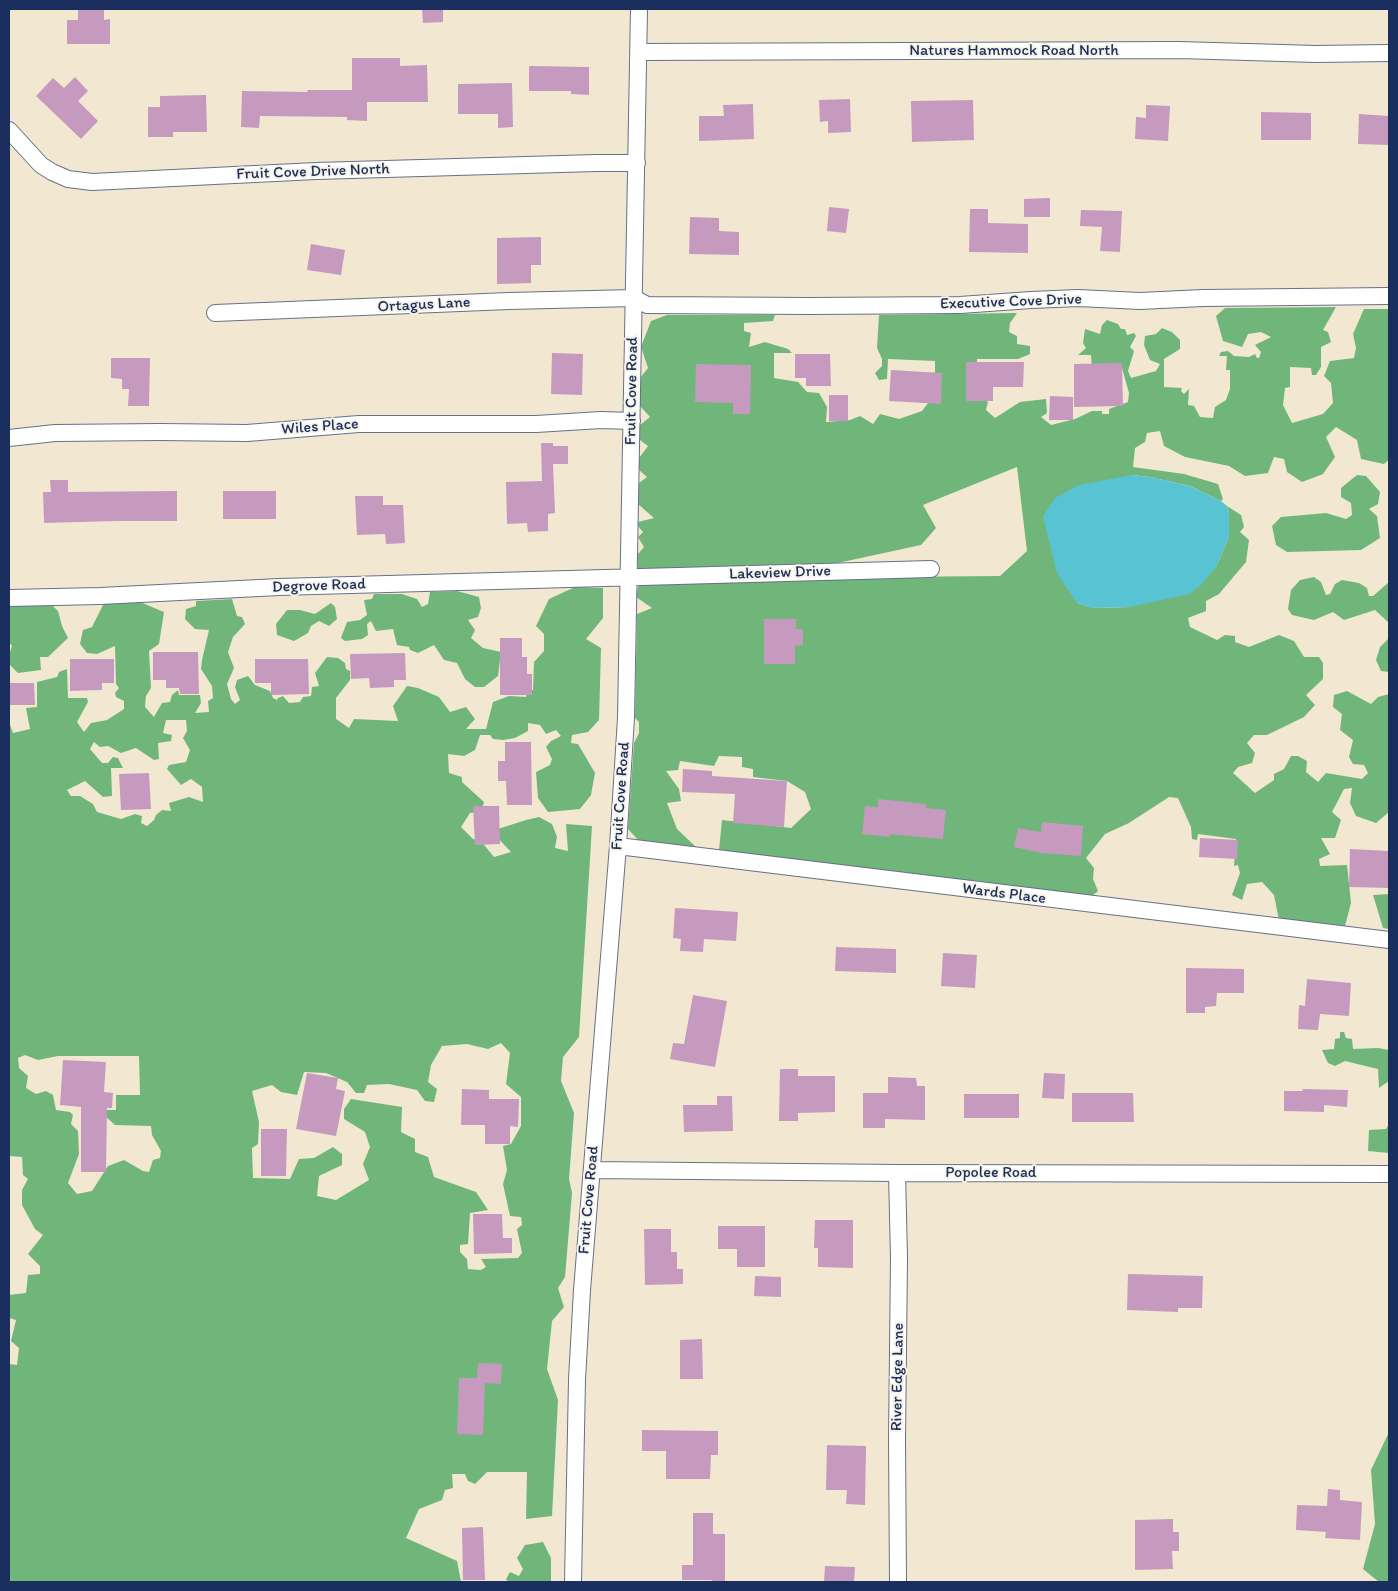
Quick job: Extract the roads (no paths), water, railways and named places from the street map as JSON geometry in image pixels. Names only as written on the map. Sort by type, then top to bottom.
[{"type":"street","name":"Fruit Cove Road","points":[[573,1582],[577,1380],[582,1290],[618,846],[626,718],[639,9]]},
{"type":"street","name":"Natures Hammock Road North","points":[[638,52],[1179,50],[1316,54],[1389,53]]},
{"type":"street","name":"Fruit Cove Drive North","points":[[9,130],[41,165],[52,172],[68,179],[92,182],[316,170],[596,163],[637,164]]},
{"type":"street","name":"Executive Cove Drive","points":[[634,298],[647,305],[810,306],[960,305],[1078,298],[1140,300],[1389,296]]},
{"type":"street","name":"Ortagus Lane","points":[[215,313],[634,298]]},
{"type":"street","name":"Wiles Place","points":[[9,438],[55,433],[160,432],[247,434],[359,424],[536,424],[601,420],[632,421]]},
{"type":"street","name":"Lakeview Drive","points":[[630,577],[931,569]]},
{"type":"street","name":"Degrove Road","points":[[9,598],[279,587],[630,577]]},
{"type":"street","name":"Wards Place","points":[[618,846],[1389,940]]},
{"type":"street","name":"Popolee Road","points":[[592,1170],[1389,1174]]},
{"type":"street","name":"River Edge Lane","points":[[897,1173],[899,1258],[898,1582]]},
{"type":"water","points":[[1132,475],[1190,486],[1221,501],[1227,506],[1229,513],[1229,537],[1216,567],[1201,585],[1189,594],[1130,607],[1093,608],[1077,603],[1057,573],[1043,516],[1055,498],[1079,485]]}]
